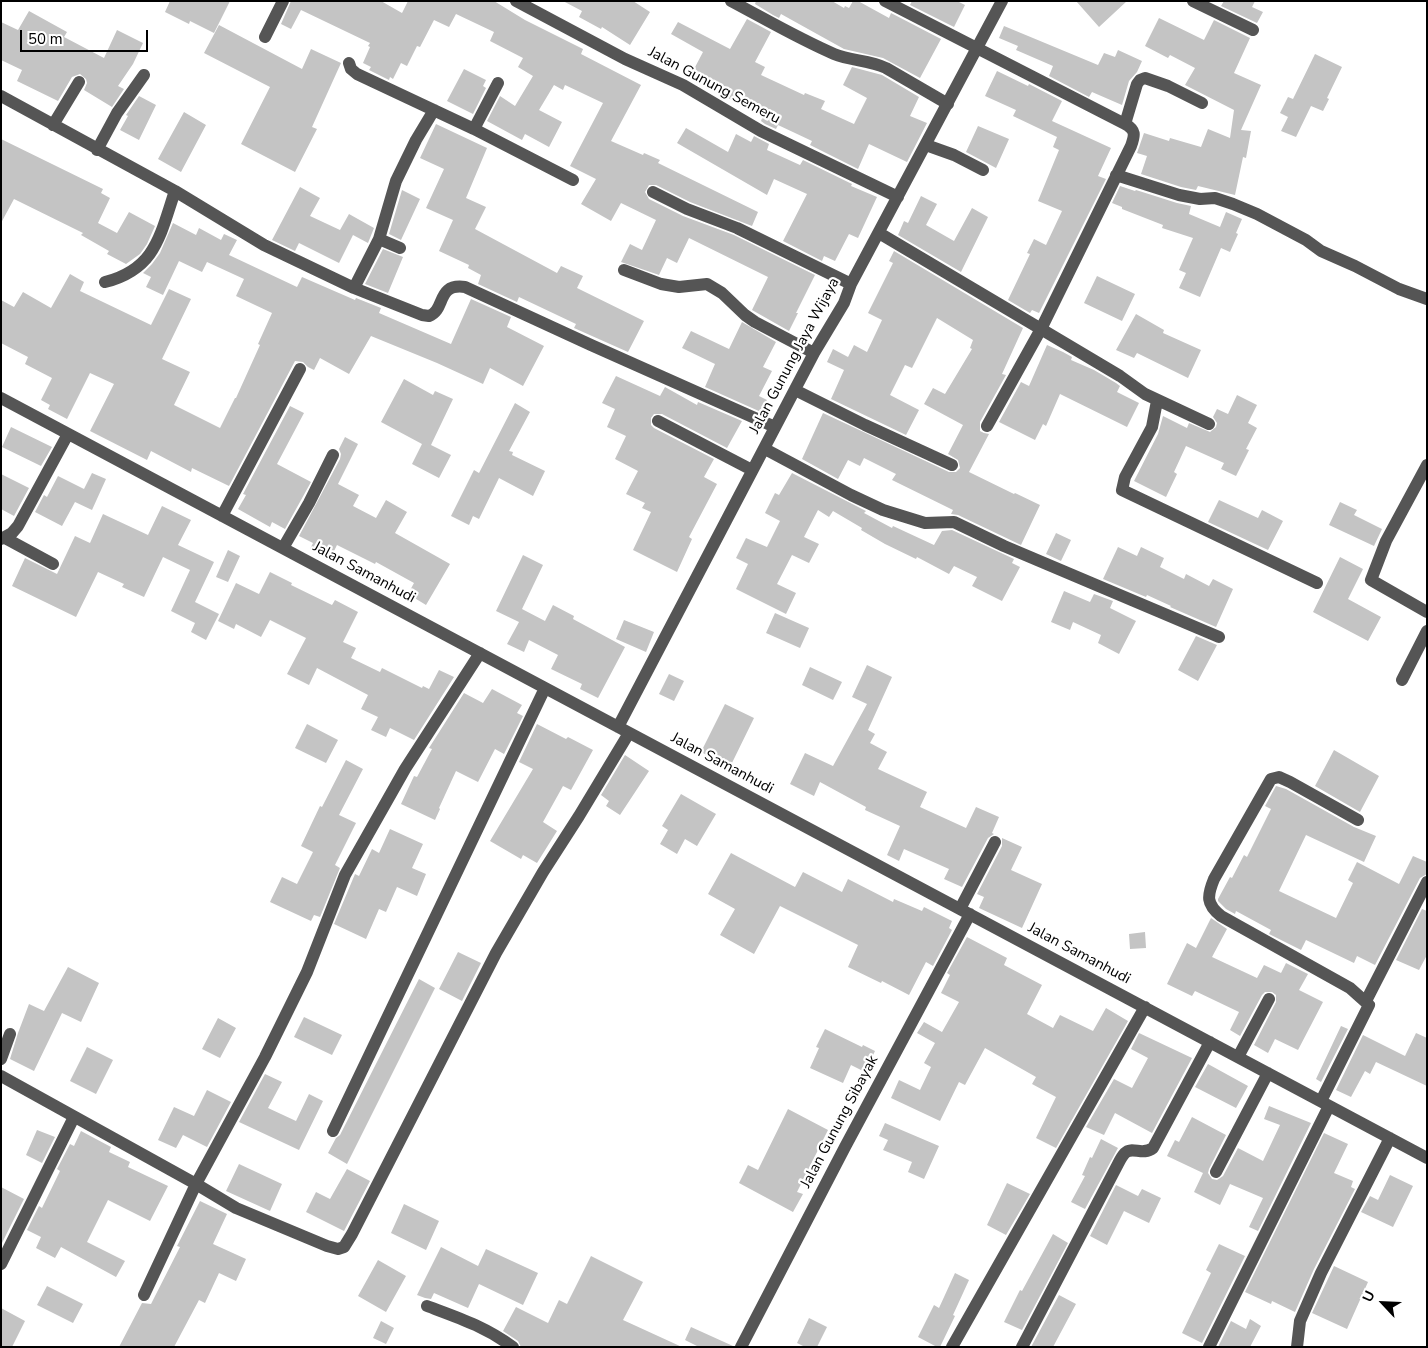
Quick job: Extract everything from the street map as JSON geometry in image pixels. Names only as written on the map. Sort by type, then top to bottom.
[{"type":"street","points":[[265,36],[283,1]]},
{"type":"street","name":"Jalan Gunung Semeru","points":[[516,1],[625,58],[683,85],[761,131],[898,197]]},
{"type":"street","points":[[731,1],[836,54],[882,66],[948,104]]},
{"type":"street","points":[[885,1],[1132,128],[1134,139],[1041,329],[987,426]]},
{"type":"street","name":"Jalan Gunung Jaya Wijaya","points":[[196,1184],[222,1200],[258,1218],[270,1221],[327,1246],[338,1249],[344,1247],[496,953],[543,872],[579,816],[624,730],[681,609],[752,470],[814,353],[844,303],[851,284],[1002,1]]},
{"type":"street","points":[[1193,1],[1253,30]]},
{"type":"street","points":[[349,63],[351,70],[357,74],[474,129],[573,180]]},
{"type":"street","points":[[98,150],[117,113],[144,75]]},
{"type":"street","points":[[1125,124],[1137,84],[1145,78],[1168,86],[1202,103]]},
{"type":"street","points":[[53,125],[79,82]]},
{"type":"street","points":[[474,129],[498,83]]},
{"type":"street","points":[[1,96],[175,191],[264,245],[354,288],[422,315],[429,316],[437,310],[441,298],[447,291],[457,286],[465,286],[591,345],[775,427]]},
{"type":"street","points":[[354,288],[379,239],[396,181],[416,140],[434,110]]},
{"type":"street","points":[[926,145],[954,155],[984,170]]},
{"type":"street","points":[[1116,175],[1179,195],[1200,199],[1215,198],[1233,204],[1257,214],[1306,240],[1320,251],[1399,288],[1427,298]]},
{"type":"street","points":[[105,282],[133,272],[146,260],[157,240],[175,191]]},
{"type":"street","points":[[653,192],[687,209],[737,228],[851,284]]},
{"type":"street","points":[[879,233],[1120,376],[1158,402],[1208,424]]},
{"type":"street","points":[[379,239],[400,248]]},
{"type":"street","points":[[624,270],[661,284],[679,287],[707,284],[722,292],[745,316],[814,353]]},
{"type":"street","points":[[222,516],[300,369]]},
{"type":"street","points":[[796,390],[952,465]]},
{"type":"street","name":"Jalan Samanhudi","points":[[1,398],[1427,1158]]},
{"type":"street","points":[[1158,402],[1152,427],[1125,477],[1122,490],[1316,583]]},
{"type":"street","points":[[658,421],[752,470]]},
{"type":"street","points":[[3,538],[12,533],[18,526],[68,434]]},
{"type":"street","points":[[765,448],[851,495],[883,510],[925,523],[954,522],[1004,546],[1219,637]]},
{"type":"street","points":[[283,548],[309,503],[333,455]]},
{"type":"street","points":[[1427,465],[1386,541],[1371,580],[1427,612]]},
{"type":"street","points":[[3,538],[53,564]]},
{"type":"street","points":[[1402,680],[1427,632]]},
{"type":"street","points":[[144,1295],[196,1184],[286,1015],[346,875],[405,768],[480,653]]},
{"type":"street","points":[[333,1131],[545,688]]},
{"type":"street","points":[[1209,1347],[1325,1104],[1369,1005],[1366,1000],[1350,988],[1221,916],[1213,910],[1208,901],[1209,891],[1271,779],[1279,778],[1290,782],[1358,820]]},
{"type":"street","name":"Jalan Gunung Sibayak","points":[[741,1347],[965,912],[995,842]]},
{"type":"street","points":[[1366,1000],[1427,882]]},
{"type":"street","points":[[1238,1057],[1269,999]]},
{"type":"street","points":[[952,1347],[1145,1007]]},
{"type":"street","points":[[1,1059],[10,1034]]},
{"type":"street","points":[[1022,1347],[1118,1164],[1126,1152],[1130,1150],[1142,1152],[1153,1148],[1210,1042]]},
{"type":"street","points":[[1216,1172],[1268,1073]]},
{"type":"street","points":[[1,1076],[196,1184]]},
{"type":"street","points":[[1,1264],[74,1117]]},
{"type":"street","points":[[1297,1347],[1300,1321],[1321,1273],[1390,1138]]},
{"type":"street","points":[[427,1306],[477,1324],[513,1347]]},
{"type":"building","points":[[170,1],[230,1],[214,33],[190,21],[189,24],[165,12]]},
{"type":"building","points":[[291,1],[381,1],[402,13],[408,1],[494,1],[525,20],[583,49],[581,54],[641,85],[611,141],[660,160],[658,163],[758,212],[752,226],[690,202],[656,185],[649,185],[645,192],[649,199],[683,216],[734,235],[815,275],[789,331],[752,310],[768,277],[689,238],[677,263],[667,258],[659,275],[621,262],[630,244],[642,250],[656,220],[621,203],[611,221],[581,204],[596,179],[570,166],[603,103],[565,85],[563,90],[554,85],[539,110],[562,122],[549,147],[525,134],[522,140],[487,121],[500,96],[515,106],[533,76],[518,67],[523,58],[490,41],[494,32],[456,14],[449,27],[434,20],[420,47],[417,46],[407,66],[401,63],[393,79],[390,77],[389,80],[369,70],[371,67],[363,63],[370,43],[301,10],[291,29],[281,24]]},
{"type":"building","points":[[563,1],[633,1],[650,12],[630,45],[602,27],[601,29],[579,17],[582,11]]},
{"type":"building","points":[[756,1],[832,1],[844,8],[845,6],[849,8],[853,1],[858,1],[889,18],[891,13],[941,39],[920,78],[883,58],[844,49],[781,14],[779,18],[773,15],[755,4]]},
{"type":"building","points":[[912,1],[957,1],[965,5],[954,27],[910,5]]},
{"type":"building","points":[[1076,1],[1127,1],[1099,27]]},
{"type":"building","points":[[1224,1],[1255,1],[1252,7],[1263,12],[1257,23],[1221,6]]},
{"type":"building","points":[[29,11],[67,32],[64,37],[104,58],[117,30],[143,43],[133,64],[118,86],[124,89],[112,107],[84,90],[87,83],[86,79],[80,74],[72,77],[58,101],[17,81],[22,70],[1,60],[1,22],[18,30]]},
{"type":"building","points":[[1159,18],[1204,40],[1214,20],[1250,38],[1234,73],[1261,85],[1241,130],[1251,131],[1246,158],[1243,157],[1235,195],[1198,186],[1196,190],[1181,187],[1141,174],[1147,156],[1137,153],[1144,133],[1169,141],[1170,138],[1201,147],[1208,129],[1230,138],[1234,110],[1185,85],[1195,68],[1170,55],[1168,58],[1145,46]]},
{"type":"building","points":[[747,19],[771,32],[755,62],[765,67],[761,75],[804,95],[805,93],[825,101],[821,109],[854,124],[867,98],[843,85],[852,67],[882,75],[919,97],[910,116],[927,123],[907,162],[869,144],[858,169],[810,145],[812,141],[778,125],[776,129],[765,124],[761,121],[763,116],[722,95],[726,87],[693,71],[703,52],[671,34],[678,22],[730,49]]},
{"type":"building","points":[[219,25],[302,69],[311,49],[341,63],[312,127],[317,129],[295,172],[241,144],[270,87],[204,53]]},
{"type":"building","points":[[1004,26],[1098,65],[1104,53],[1115,57],[1118,50],[1142,61],[1137,72],[1129,81],[1122,105],[1092,92],[1089,97],[1049,76],[1053,66],[1016,50],[1018,46],[999,38]]},
{"type":"building","points":[[1315,54],[1342,67],[1323,111],[1311,106],[1296,137],[1281,131],[1288,117],[1280,113],[1288,97],[1293,99]]},
{"type":"building","points":[[464,69],[486,80],[483,86],[486,88],[473,114],[447,101]]},
{"type":"building","points":[[997,71],[1028,86],[1029,84],[1062,101],[1052,121],[1111,148],[1098,176],[1106,179],[1039,313],[1032,310],[1030,313],[1008,300],[1030,254],[1027,253],[1034,239],[1046,245],[1062,211],[1038,201],[1059,150],[1053,147],[1057,137],[1013,116],[1016,110],[985,96]]},
{"type":"building","points":[[139,96],[156,105],[139,140],[120,130],[128,116],[126,115]]},
{"type":"building","points":[[184,112],[206,125],[181,172],[158,159]]},
{"type":"building","points":[[436,124],[487,148],[466,198],[486,207],[475,229],[557,273],[561,266],[583,276],[577,288],[644,321],[628,352],[574,328],[576,324],[519,297],[517,302],[478,284],[481,275],[468,268],[469,265],[439,251],[453,220],[426,208],[444,169],[420,158]]},
{"type":"building","points":[[978,126],[1009,139],[996,168],[966,152]]},
{"type":"building","points":[[686,128],[728,152],[736,134],[751,142],[754,136],[769,144],[767,150],[800,165],[803,160],[852,184],[851,186],[877,197],[858,238],[849,234],[835,261],[824,256],[822,261],[783,241],[807,194],[774,179],[767,195],[677,143]]},
{"type":"building","points":[[1,139],[103,189],[101,193],[110,198],[98,223],[117,233],[129,212],[155,226],[140,254],[126,264],[107,254],[109,251],[81,235],[83,233],[14,199],[1,223]]},
{"type":"building","points":[[1120,186],[1191,206],[1189,214],[1220,227],[1226,212],[1242,219],[1230,252],[1221,248],[1200,297],[1179,288],[1186,273],[1179,270],[1193,238],[1162,228],[1163,225],[1122,209],[1122,207],[1112,203]]},
{"type":"building","points":[[300,187],[320,198],[310,216],[340,230],[349,214],[374,228],[368,243],[353,235],[339,263],[299,243],[295,251],[272,240]]},
{"type":"building","points":[[402,190],[420,199],[401,240],[389,234]]},
{"type":"building","points":[[921,196],[937,204],[926,225],[954,241],[972,208],[988,217],[961,272],[898,235],[904,221],[908,223]]},
{"type":"building","points":[[173,223],[196,235],[199,228],[221,240],[224,234],[237,240],[229,255],[297,287],[302,277],[355,300],[356,298],[381,308],[379,313],[451,344],[471,299],[511,317],[507,327],[544,346],[523,386],[490,368],[483,384],[371,336],[349,374],[320,358],[314,370],[303,362],[295,361],[229,486],[192,468],[191,472],[151,451],[147,460],[90,431],[114,384],[90,373],[67,419],[48,409],[50,405],[41,400],[52,378],[25,364],[28,357],[1,343],[1,300],[14,307],[23,292],[51,308],[70,274],[84,282],[80,291],[151,325],[169,289],[191,299],[162,359],[190,372],[174,405],[220,428],[260,345],[258,344],[272,313],[236,296],[244,279],[207,262],[202,272],[179,261],[163,295],[146,287],[151,277],[143,273],[160,253]]},
{"type":"building","points":[[383,249],[403,257],[388,293],[365,284]]},
{"type":"building","points":[[894,251],[1023,328],[1002,374],[1006,375],[980,422],[980,431],[989,434],[969,472],[1040,505],[1021,545],[958,515],[951,514],[953,510],[892,480],[896,474],[864,458],[860,466],[848,460],[838,479],[802,459],[823,413],[949,472],[956,472],[960,468],[958,460],[948,454],[963,425],[924,404],[933,388],[945,394],[972,349],[970,348],[973,340],[937,318],[912,368],[905,365],[890,395],[919,410],[906,435],[831,399],[844,370],[827,362],[833,349],[848,357],[854,345],[867,352],[882,320],[868,313],[893,263],[889,261]]},
{"type":"building","points":[[1097,276],[1135,294],[1122,321],[1084,303]]},
{"type":"building","points":[[1136,314],[1164,330],[1163,333],[1201,350],[1188,378],[1137,353],[1134,358],[1116,350]]},
{"type":"building","points":[[742,322],[776,342],[763,367],[772,371],[759,396],[767,400],[761,412],[705,387],[715,364],[682,348],[691,331],[729,349]]},
{"type":"building","points":[[1047,345],[1063,352],[1072,357],[1071,360],[1094,370],[1116,383],[1120,386],[1117,392],[1139,403],[1127,427],[1060,394],[1046,426],[1043,424],[1035,440],[999,422],[1021,382],[1029,386]]},
{"type":"building","points":[[616,376],[660,396],[665,387],[697,405],[698,402],[742,421],[727,448],[662,414],[654,414],[651,418],[651,425],[654,428],[714,459],[704,477],[717,484],[689,537],[692,539],[677,572],[633,550],[651,512],[642,508],[645,503],[626,494],[638,471],[615,459],[626,436],[607,427],[615,409],[602,403]]},
{"type":"building","points":[[404,379],[433,395],[435,391],[453,399],[431,445],[451,455],[439,478],[412,464],[422,444],[381,422]]},
{"type":"building","points":[[1237,395],[1257,405],[1248,423],[1257,428],[1246,449],[1249,450],[1236,476],[1221,469],[1224,463],[1186,446],[1174,472],[1177,474],[1166,497],[1134,481],[1158,434],[1163,416],[1187,428],[1189,423],[1210,432],[1216,427],[1217,423],[1213,417],[1217,409],[1228,414]]},
{"type":"building","points":[[515,403],[530,412],[509,451],[513,452],[512,455],[545,471],[533,496],[499,478],[479,519],[473,516],[469,525],[451,516],[474,470],[479,473]]},
{"type":"building","points":[[290,406],[304,413],[277,464],[311,482],[285,529],[272,522],[270,527],[238,509],[246,495],[243,494]]},
{"type":"building","points":[[11,427],[52,447],[41,466],[2,447]]},
{"type":"building","points":[[345,437],[358,444],[338,484],[359,495],[353,506],[376,518],[386,500],[407,512],[395,533],[450,564],[426,605],[408,594],[414,583],[376,562],[375,564],[337,545],[330,559],[310,549],[313,543],[299,536],[340,459],[339,449]]},
{"type":"building","points":[[92,473],[106,479],[92,510],[75,502],[62,526],[35,512],[44,495],[47,497],[58,476],[84,489]]},
{"type":"building","points":[[792,473],[866,511],[864,513],[892,528],[893,526],[934,545],[942,531],[952,530],[1014,559],[1012,563],[1020,567],[1002,601],[972,586],[977,577],[954,566],[949,574],[917,557],[916,559],[885,544],[833,511],[829,517],[818,510],[804,537],[819,544],[809,563],[792,555],[777,584],[796,593],[786,614],[736,589],[748,564],[736,558],[746,538],[767,547],[780,521],[765,513],[775,493],[779,495]]},
{"type":"building","points":[[1,474],[29,488],[14,516],[1,509]]},
{"type":"building","points":[[1219,500],[1258,518],[1262,510],[1283,521],[1268,550],[1208,522]]},
{"type":"building","points":[[1340,502],[1357,510],[1354,515],[1382,529],[1374,546],[1329,525]]},
{"type":"building","points":[[162,506],[191,520],[178,545],[214,562],[195,602],[219,614],[206,640],[191,632],[195,623],[171,611],[190,570],[163,557],[144,597],[122,587],[124,584],[98,572],[76,617],[12,586],[25,558],[57,574],[75,536],[90,543],[103,514],[148,535]]},
{"type":"building","points":[[1056,533],[1071,540],[1061,561],[1046,554]]},
{"type":"building","points":[[1118,547],[1137,556],[1141,547],[1164,558],[1160,567],[1184,579],[1186,574],[1209,586],[1213,579],[1233,589],[1216,627],[1147,595],[1146,597],[1103,579]]},
{"type":"building","points":[[228,550],[240,556],[228,582],[216,577]]},
{"type":"building","points":[[523,555],[543,565],[522,609],[545,621],[553,605],[574,616],[573,619],[625,647],[598,698],[580,689],[582,684],[551,669],[558,655],[529,640],[524,652],[507,644],[519,622],[496,611]]},
{"type":"building","points":[[1340,557],[1363,569],[1348,599],[1381,617],[1368,641],[1313,612]]},
{"type":"building","points":[[270,572],[292,583],[291,585],[332,605],[335,600],[358,612],[343,642],[356,648],[351,658],[380,672],[382,668],[422,688],[423,686],[429,689],[439,670],[454,677],[414,740],[390,728],[386,737],[371,730],[378,717],[361,709],[368,695],[317,668],[309,685],[287,674],[306,638],[270,620],[261,637],[236,624],[234,629],[218,621],[236,583],[259,594]]},
{"type":"building","points":[[1064,591],[1090,602],[1094,594],[1113,601],[1110,608],[1136,621],[1119,654],[1098,643],[1101,635],[1073,622],[1070,630],[1051,622]]},
{"type":"building","points":[[775,613],[809,628],[800,648],[766,633]]},
{"type":"building","points":[[624,620],[654,632],[646,652],[616,639]]},
{"type":"building","points":[[1196,636],[1217,645],[1198,681],[1178,670]]},
{"type":"building","points":[[867,665],[892,677],[868,730],[875,734],[870,743],[887,752],[878,769],[927,792],[920,807],[966,828],[976,807],[999,817],[992,833],[994,834],[988,838],[962,887],[944,879],[949,869],[904,849],[899,861],[887,855],[900,826],[865,810],[866,807],[820,782],[814,796],[790,784],[805,753],[833,766],[867,704],[852,697]]},
{"type":"building","points":[[810,667],[842,682],[833,700],[802,685]]},
{"type":"building","points":[[669,674],[684,681],[674,701],[659,694]]},
{"type":"building","points":[[492,689],[522,705],[517,713],[523,716],[504,754],[495,749],[478,782],[456,771],[435,820],[401,804],[414,776],[417,777],[432,749],[429,748],[464,693],[483,703]]},
{"type":"building","points":[[725,704],[754,718],[730,767],[701,752]]},
{"type":"building","points":[[307,724],[338,740],[326,763],[295,748]]},
{"type":"building","points":[[537,724],[593,750],[571,790],[563,786],[543,822],[557,831],[537,863],[523,855],[521,859],[490,841],[533,769],[519,762]]},
{"type":"building","points":[[1334,750],[1379,776],[1360,812],[1315,786]]},
{"type":"building","points":[[625,755],[649,771],[620,815],[606,806],[609,801],[601,795]]},
{"type":"building","points":[[346,760],[363,769],[339,815],[356,823],[335,865],[340,868],[320,917],[314,915],[311,921],[270,902],[282,877],[297,884],[313,852],[301,846],[320,806],[322,807]]},
{"type":"building","points":[[1276,786],[1286,789],[1354,827],[1376,836],[1364,862],[1306,835],[1279,891],[1336,918],[1353,883],[1348,880],[1357,862],[1399,884],[1413,856],[1427,862],[1427,874],[1420,878],[1375,965],[1357,956],[1354,963],[1306,940],[1301,950],[1269,934],[1271,930],[1236,911],[1235,914],[1226,909],[1218,901],[1244,855],[1247,857],[1271,809],[1265,806]]},
{"type":"building","points":[[681,794],[716,814],[697,846],[685,839],[677,854],[660,844],[668,830],[662,826]]},
{"type":"building","points":[[390,829],[423,844],[412,868],[426,874],[417,896],[397,887],[386,912],[379,909],[366,939],[334,924],[355,874],[359,876],[372,849],[379,853]]},
{"type":"building","points":[[1002,838],[1022,847],[1011,870],[1042,884],[1022,928],[979,908],[984,897],[977,894],[1002,846]]},
{"type":"building","points":[[731,853],[795,887],[803,872],[842,892],[848,879],[893,902],[894,899],[922,911],[924,907],[952,921],[949,928],[952,930],[933,966],[926,962],[909,995],[848,967],[858,945],[780,906],[754,954],[720,935],[735,909],[708,894]]},
{"type":"building","points":[[1422,909],[1427,911],[1427,955],[1419,970],[1396,960]]},
{"type":"building","points":[[1211,918],[1227,929],[1212,957],[1257,978],[1264,965],[1281,973],[1286,963],[1308,974],[1299,990],[1323,1002],[1298,1050],[1275,1039],[1268,1053],[1254,1045],[1276,1002],[1276,995],[1272,992],[1265,992],[1262,995],[1240,1036],[1230,1030],[1239,1012],[1195,991],[1192,996],[1167,984],[1187,943],[1196,948]]},
{"type":"building","points":[[1145,932],[1146,948],[1130,949],[1129,934]]},
{"type":"building","points":[[967,937],[1007,958],[1004,965],[1042,985],[1027,1014],[1053,1028],[1060,1015],[1093,1031],[1106,1008],[1128,1021],[1056,1148],[1036,1138],[1056,1097],[1032,1084],[1036,1077],[985,1048],[965,1085],[959,1082],[940,1121],[891,1098],[899,1080],[920,1090],[931,1067],[924,1063],[935,1043],[917,1033],[924,1022],[942,1032],[959,1002],[941,993],[950,975],[947,973]]},
{"type":"building","points":[[458,952],[481,963],[462,1001],[439,989]]},
{"type":"building","points":[[68,967],[99,983],[81,1022],[62,1013],[34,1071],[10,1059],[18,1033],[29,1004],[44,1011]]},
{"type":"building","points":[[419,979],[435,988],[347,1164],[328,1153],[336,1138],[340,1135]]},
{"type":"building","points":[[304,1017],[342,1035],[332,1055],[294,1037]]},
{"type":"building","points":[[218,1018],[236,1028],[220,1058],[202,1049]]},
{"type":"building","points":[[1341,1026],[1348,1029],[1321,1082],[1316,1079]]},
{"type":"building","points":[[825,1029],[862,1047],[863,1045],[875,1051],[865,1072],[851,1065],[843,1083],[810,1068],[819,1048],[816,1047]]},
{"type":"building","points":[[1139,1033],[1192,1058],[1152,1133],[1115,1113],[1104,1135],[1086,1127],[1114,1079],[1132,1088],[1148,1058],[1131,1049]]},
{"type":"building","points":[[1416,1033],[1427,1038],[1427,1086],[1376,1062],[1370,1074],[1365,1071],[1351,1097],[1336,1090],[1363,1035],[1405,1056]]},
{"type":"building","points":[[87,1047],[113,1060],[96,1094],[70,1081]]},
{"type":"building","points":[[1208,1064],[1248,1086],[1236,1108],[1195,1087]]},
{"type":"building","points":[[265,1074],[282,1082],[268,1108],[296,1121],[309,1094],[323,1101],[299,1150],[239,1122]]},
{"type":"building","points":[[207,1090],[231,1102],[207,1147],[183,1135],[176,1148],[158,1140],[174,1107],[194,1116]]},
{"type":"building","points":[[1269,1106],[1311,1123],[1258,1231],[1249,1227],[1263,1198],[1230,1184],[1220,1205],[1194,1192],[1203,1173],[1167,1156],[1175,1140],[1179,1142],[1192,1117],[1226,1135],[1209,1169],[1208,1173],[1212,1179],[1217,1180],[1223,1176],[1238,1148],[1263,1161],[1280,1125],[1264,1119]]},
{"type":"building","points":[[788,1109],[828,1130],[797,1192],[803,1194],[793,1212],[739,1183],[748,1165],[758,1170]]},
{"type":"building","points":[[885,1123],[939,1146],[924,1179],[908,1172],[912,1162],[883,1150],[888,1140],[879,1136]]},
{"type":"building","points":[[37,1130],[55,1137],[42,1163],[26,1155]]},
{"type":"building","points":[[81,1131],[111,1147],[109,1152],[130,1162],[128,1167],[168,1186],[150,1221],[108,1200],[87,1242],[125,1261],[116,1277],[61,1247],[55,1258],[36,1248],[41,1237],[27,1230],[39,1206],[42,1208],[60,1171],[57,1169],[70,1144],[74,1146]]},
{"type":"building","points":[[1324,1133],[1348,1144],[1334,1173],[1353,1181],[1351,1187],[1355,1189],[1314,1269],[1295,1312],[1272,1301],[1271,1304],[1245,1292]]},
{"type":"building","points":[[1101,1139],[1118,1148],[1085,1209],[1071,1202],[1085,1176],[1082,1175],[1090,1157],[1092,1158]]},
{"type":"building","points":[[239,1164],[282,1184],[270,1211],[226,1191]]},
{"type":"building","points":[[347,1169],[370,1181],[344,1231],[306,1212],[316,1192],[330,1199]]},
{"type":"building","points":[[1390,1175],[1413,1186],[1393,1227],[1361,1212],[1370,1196],[1378,1200]]},
{"type":"building","points":[[1007,1183],[1030,1194],[1006,1235],[987,1225]]},
{"type":"building","points":[[1116,1185],[1138,1196],[1142,1189],[1161,1198],[1149,1223],[1124,1211],[1107,1245],[1090,1236]]},
{"type":"building","points":[[1,1187],[24,1199],[1,1245]]},
{"type":"building","points":[[200,1201],[227,1214],[213,1244],[246,1259],[236,1281],[219,1273],[205,1303],[199,1300],[174,1347],[119,1347],[142,1303],[151,1304],[180,1247],[177,1246]]},
{"type":"building","points":[[404,1204],[439,1221],[426,1250],[391,1233]]},
{"type":"building","points":[[1053,1234],[1068,1243],[1022,1330],[1004,1322],[1020,1290],[1022,1291]]},
{"type":"building","points":[[1219,1244],[1245,1256],[1202,1343],[1182,1333],[1211,1273],[1206,1270]]},
{"type":"building","points":[[441,1247],[478,1266],[486,1249],[538,1273],[523,1305],[479,1284],[468,1308],[434,1293],[431,1299],[417,1295]]},
{"type":"building","points":[[591,1256],[643,1282],[623,1320],[682,1347],[521,1347],[518,1341],[503,1331],[516,1307],[548,1323],[559,1300],[567,1304]]},
{"type":"building","points":[[378,1260],[406,1276],[386,1312],[358,1296]]},
{"type":"building","points":[[1334,1266],[1368,1282],[1347,1329],[1312,1313]]},
{"type":"building","points":[[955,1273],[969,1280],[953,1315],[955,1316],[940,1347],[937,1347],[918,1337],[934,1305],[939,1308]]},
{"type":"building","points":[[47,1286],[83,1304],[73,1323],[37,1305]]},
{"type":"building","points":[[1059,1295],[1076,1304],[1053,1347],[1031,1347]]},
{"type":"building","points":[[1,1308],[25,1321],[12,1347],[1,1347]]},
{"type":"building","points":[[809,1318],[827,1327],[817,1347],[805,1347],[797,1343]]},
{"type":"building","points":[[1250,1319],[1261,1326],[1250,1347],[1218,1347],[1231,1321],[1246,1329]]},
{"type":"building","points":[[381,1321],[394,1328],[386,1344],[373,1338]]},
{"type":"building","points":[[691,1327],[733,1347],[699,1347],[685,1340]]}]
